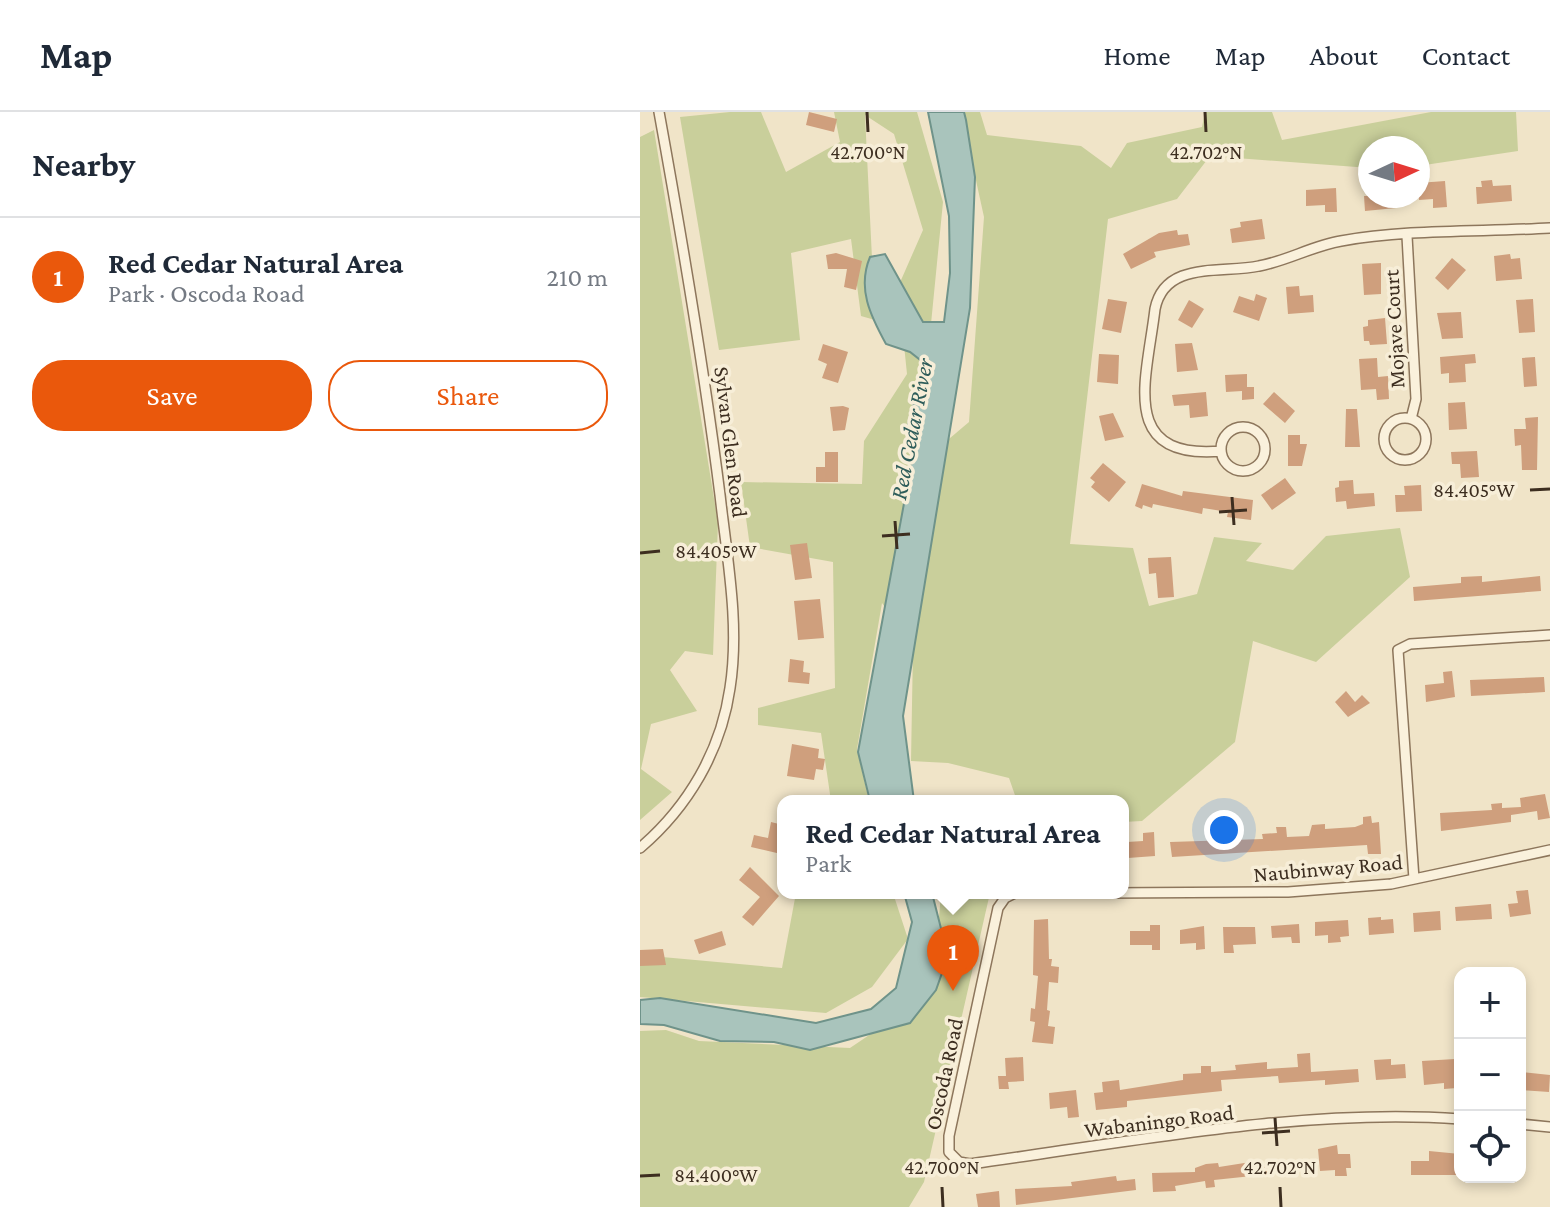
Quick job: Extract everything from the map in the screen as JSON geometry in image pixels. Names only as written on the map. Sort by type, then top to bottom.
[{"type":"street","name":"Sylvan Glen Road","points":[[640,848],[676,811],[707,765],[730,690],[733,654],[712,429],[659,112]]},
{"type":"street","points":[[1221,451],[1177,450],[1159,439],[1146,419],[1155,309],[1166,285],[1185,273],[1259,266],[1340,241],[1550,228]]},
{"type":"street","name":"Mojave Court","points":[[1407,236],[1416,399],[1411,419]]},
{"type":"street","name":"Mojave Court","points":[[1411,419],[1424,431],[1425,446],[1414,458],[1399,459],[1387,449],[1384,434],[1393,421],[1411,419]]},
{"type":"street","points":[[1241,427],[1258,432],[1265,447],[1260,464],[1245,471],[1229,466],[1221,451],[1226,434],[1241,427]]},
{"type":"street","points":[[1414,879],[1396,657],[1400,648],[1407,644],[1550,635]]},
{"type":"street","name":"Naubinway Road","points":[[1129,893],[1288,892],[1414,879],[1550,850]]},
{"type":"street","name":"Oscoda Road","points":[[959,1162],[948,1148],[949,1136],[998,908],[1004,899]]},
{"type":"street","name":"Wabaningo Road","points":[[959,1162],[970,1164],[1298,1123],[1386,1117],[1454,1119]]},
{"type":"street","points":[[1526,1125],[1550,1127]]},
{"type":"green space","points":[[761,112],[786,172],[840,142],[834,112],[917,112],[943,202],[917,466],[969,422],[984,217],[961,112],[980,112],[987,135],[1081,146],[1111,168],[1127,143],[1202,127],[1205,112],[1272,112],[1282,140],[1431,112],[1516,112],[1518,151],[1430,164],[1430,136],[1358,136],[1358,167],[1210,156],[1177,199],[1108,219],[1070,544],[1133,548],[1149,606],[1197,594],[1214,537],[1262,543],[1246,561],[1293,570],[1326,536],[1400,528],[1410,577],[1316,662],[1253,641],[1235,742],[1142,821],[1129,822],[1129,795],[1015,795],[1009,778],[948,763],[911,761],[913,648],[882,603],[857,749],[868,795],[830,795],[821,733],[758,725],[758,708],[835,688],[833,562],[750,547],[741,482],[862,484],[864,441],[907,374],[898,287],[923,230],[894,134],[865,115],[875,320],[861,316],[851,239],[791,253],[800,340],[719,350],[680,117]]},
{"type":"green space","points":[[654,130],[718,523],[713,655],[685,651],[670,670],[697,711],[651,724],[641,769],[672,792],[640,820],[640,137]]},
{"type":"green space","points":[[795,899],[895,899],[908,939],[872,987],[826,1013],[640,997],[640,955],[782,968]]},
{"type":"green space","points":[[941,899],[989,899],[924,1182],[909,1207],[640,1207],[640,1031],[666,1030],[699,1041],[850,1048],[933,992]]},
{"type":"water","name":"Red Cedar River","points":[[928,112],[964,112],[966,120],[975,177],[970,308],[903,716],[913,795],[869,795],[858,752],[915,444],[908,424],[924,363],[910,352],[886,344],[867,301],[866,268],[870,257],[885,254],[923,322],[944,322],[950,273],[949,216]]},
{"type":"water","points":[[906,899],[934,899],[948,956],[936,990],[910,1023],[810,1050],[774,1042],[720,1041],[664,1025],[640,1024],[640,1000],[660,998],[816,1023],[871,1009],[896,988],[912,922]]},
{"type":"building","points":[[809,112],[837,119],[834,132],[806,125]]},
{"type":"building","points":[[1492,180],[1493,186],[1511,185],[1512,201],[1477,204],[1476,187],[1482,187],[1481,181]]},
{"type":"building","points":[[1445,181],[1447,207],[1433,208],[1430,182]]},
{"type":"building","points":[[1336,188],[1337,212],[1325,212],[1325,205],[1306,206],[1306,190]]},
{"type":"building","points":[[1365,208],[1396,208],[1365,211]]},
{"type":"building","points":[[1262,219],[1265,239],[1232,243],[1230,229],[1241,227],[1240,222]]},
{"type":"building","points":[[1177,230],[1178,235],[1188,234],[1190,245],[1154,252],[1156,257],[1131,269],[1123,254],[1159,233]]},
{"type":"building","points":[[836,253],[862,261],[856,290],[844,287],[847,269],[828,269],[826,255]]},
{"type":"building","points":[[1510,254],[1511,259],[1520,258],[1522,279],[1496,281],[1494,256]]},
{"type":"building","points":[[1452,258],[1466,270],[1448,290],[1435,278]]},
{"type":"building","points":[[1381,263],[1381,294],[1364,295],[1362,264]]},
{"type":"building","points":[[1299,286],[1300,296],[1313,295],[1314,312],[1288,314],[1286,287]]},
{"type":"building","points":[[1256,294],[1267,298],[1259,321],[1233,312],[1239,296],[1254,301]]},
{"type":"building","points":[[1108,299],[1127,302],[1121,333],[1102,329]]},
{"type":"building","points":[[1533,299],[1535,332],[1519,333],[1516,300]]},
{"type":"building","points":[[1189,300],[1204,309],[1192,328],[1178,320]]},
{"type":"building","points":[[1461,312],[1463,338],[1442,339],[1437,313]]},
{"type":"building","points":[[1385,318],[1387,344],[1370,345],[1369,341],[1364,341],[1363,327],[1368,326],[1368,320]]},
{"type":"building","points":[[1192,343],[1198,370],[1177,372],[1175,344]]},
{"type":"building","points":[[823,344],[848,352],[838,383],[822,378],[827,364],[818,360]]},
{"type":"building","points":[[1099,354],[1119,355],[1118,384],[1097,382]]},
{"type":"building","points":[[1475,354],[1476,363],[1465,364],[1466,382],[1449,383],[1449,373],[1441,374],[1440,357]]},
{"type":"building","points":[[1535,357],[1537,386],[1524,387],[1522,358]]},
{"type":"building","points":[[1377,358],[1378,377],[1388,376],[1389,399],[1377,400],[1376,389],[1361,390],[1359,359]]},
{"type":"building","points":[[1247,374],[1247,387],[1254,387],[1254,399],[1242,400],[1242,391],[1226,392],[1225,375]]},
{"type":"building","points":[[1206,392],[1208,416],[1190,418],[1189,405],[1174,406],[1172,395]]},
{"type":"building","points":[[1274,392],[1295,411],[1285,423],[1263,404]]},
{"type":"building","points":[[1465,402],[1467,429],[1449,430],[1448,403]]},
{"type":"building","points":[[830,407],[849,408],[845,430],[833,431]]},
{"type":"building","points":[[1346,409],[1357,409],[1360,447],[1345,447]]},
{"type":"building","points":[[1113,413],[1124,437],[1105,441],[1099,416]]},
{"type":"building","points":[[1538,417],[1537,470],[1522,470],[1521,445],[1515,446],[1514,429],[1526,429],[1525,418]]},
{"type":"building","points":[[1288,435],[1300,435],[1300,444],[1307,444],[1302,466],[1288,466]]},
{"type":"building","points":[[1477,451],[1479,477],[1461,478],[1460,464],[1452,464],[1451,452]]},
{"type":"building","points":[[825,452],[838,452],[838,482],[816,482],[816,467],[825,467]]},
{"type":"building","points":[[1103,463],[1126,482],[1109,502],[1091,487],[1095,482],[1090,478]]},
{"type":"building","points":[[1285,478],[1296,493],[1272,510],[1261,495]]},
{"type":"building","points":[[1353,480],[1354,494],[1374,493],[1375,506],[1347,509],[1346,501],[1336,502],[1335,488],[1339,487],[1339,481]]},
{"type":"building","points":[[1142,484],[1182,496],[1183,491],[1253,500],[1251,520],[1227,517],[1228,512],[1203,508],[1202,514],[1153,504],[1152,508],[1143,505],[1142,509],[1135,506]]},
{"type":"building","points":[[1421,485],[1422,511],[1396,512],[1395,495],[1405,495],[1404,486]]},
{"type":"building","points":[[807,543],[812,578],[795,580],[790,545]]},
{"type":"building","points":[[1171,557],[1174,597],[1158,598],[1156,573],[1149,574],[1148,558]]},
{"type":"building","points":[[1482,576],[1482,582],[1540,576],[1541,591],[1414,601],[1413,587],[1461,583],[1461,577]]},
{"type":"building","points":[[820,599],[824,638],[798,640],[794,601]]},
{"type":"building","points":[[790,659],[804,661],[803,672],[810,673],[809,684],[788,682]]},
{"type":"building","points":[[1452,671],[1455,697],[1426,702],[1425,685],[1444,683],[1443,672]]},
{"type":"building","points":[[1544,677],[1545,692],[1471,696],[1470,680]]},
{"type":"building","points":[[1346,691],[1355,702],[1362,695],[1370,703],[1348,717],[1335,702]]},
{"type":"building","points":[[792,744],[819,749],[818,758],[825,759],[823,770],[816,769],[814,780],[787,776]]},
{"type":"building","points":[[1545,794],[1550,818],[1538,820],[1537,811],[1511,815],[1511,822],[1441,831],[1440,813],[1492,810],[1491,804],[1502,803],[1502,808],[1521,807],[1520,798]]},
{"type":"building","points":[[1371,816],[1372,823],[1379,822],[1381,854],[1368,854],[1367,845],[1172,857],[1170,842],[1263,839],[1262,834],[1277,833],[1276,827],[1286,827],[1287,837],[1309,836],[1312,825],[1325,824],[1325,829],[1355,827],[1363,824],[1363,817]]},
{"type":"building","points":[[771,822],[777,824],[777,853],[751,847],[754,835],[768,838]]},
{"type":"building","points":[[1154,832],[1155,856],[1129,858],[1129,842],[1143,841],[1143,833]]},
{"type":"building","points":[[750,867],[777,894],[777,898],[753,926],[742,917],[760,897],[739,880]]},
{"type":"building","points":[[1528,890],[1531,914],[1510,917],[1508,904],[1518,903],[1516,891]]},
{"type":"building","points":[[1491,904],[1492,919],[1456,921],[1455,907]]},
{"type":"building","points":[[1440,911],[1441,930],[1414,932],[1413,913]]},
{"type":"building","points":[[1381,917],[1381,920],[1393,919],[1394,933],[1369,935],[1368,918]]},
{"type":"building","points":[[1048,919],[1049,959],[1052,959],[1051,966],[1059,967],[1058,983],[1049,982],[1048,1026],[1055,1027],[1053,1044],[1032,1042],[1035,1022],[1030,1021],[1031,1008],[1035,1009],[1038,976],[1033,975],[1034,920]]},
{"type":"building","points":[[1348,920],[1349,936],[1340,937],[1341,942],[1328,943],[1328,935],[1315,936],[1315,922]]},
{"type":"building","points":[[1299,924],[1300,943],[1292,943],[1291,937],[1272,938],[1271,926]]},
{"type":"building","points":[[1150,925],[1160,925],[1160,950],[1152,950],[1152,945],[1130,945],[1130,931],[1150,931]]},
{"type":"building","points":[[1204,926],[1205,949],[1196,950],[1196,943],[1180,944],[1180,930]]},
{"type":"building","points":[[1223,927],[1255,927],[1256,944],[1233,945],[1234,953],[1224,953]]},
{"type":"building","points":[[722,931],[726,945],[699,954],[694,940]]},
{"type":"building","points":[[663,949],[666,965],[640,966],[640,950]]},
{"type":"building","points":[[1310,1053],[1311,1072],[1358,1069],[1359,1082],[1325,1085],[1325,1080],[1279,1083],[1278,1076],[1221,1080],[1222,1091],[1127,1101],[1127,1107],[1096,1110],[1094,1093],[1103,1092],[1102,1082],[1119,1080],[1120,1090],[1183,1080],[1183,1074],[1201,1073],[1201,1066],[1211,1066],[1211,1072],[1236,1070],[1235,1065],[1267,1062],[1267,1069],[1298,1067],[1297,1054]]},
{"type":"building","points":[[1023,1057],[1024,1081],[1008,1082],[1009,1089],[999,1089],[998,1076],[1006,1076],[1005,1058]]},
{"type":"building","points":[[1391,1059],[1391,1065],[1405,1064],[1406,1078],[1376,1080],[1374,1060]]},
{"type":"building","points":[[1454,1059],[1454,1088],[1444,1089],[1444,1083],[1424,1085],[1422,1061]]},
{"type":"building","points":[[1526,1073],[1550,1075],[1549,1092],[1526,1090]]},
{"type":"building","points":[[1076,1090],[1079,1117],[1068,1118],[1067,1107],[1050,1109],[1049,1093]]},
{"type":"building","points":[[1337,1145],[1338,1154],[1350,1154],[1351,1168],[1346,1168],[1347,1176],[1335,1176],[1335,1170],[1320,1171],[1318,1149]]},
{"type":"building","points":[[1429,1151],[1454,1153],[1454,1175],[1411,1175],[1411,1161],[1429,1161]]},
{"type":"building","points":[[1257,1161],[1258,1165],[1269,1164],[1271,1174],[1214,1180],[1215,1187],[1206,1188],[1205,1181],[1175,1186],[1176,1191],[1153,1192],[1152,1173],[1195,1172],[1195,1168],[1206,1164],[1218,1163],[1219,1167]]},
{"type":"building","points":[[1116,1176],[1117,1181],[1135,1179],[1136,1190],[1016,1205],[1015,1189],[1072,1186],[1071,1182]]},
{"type":"building","points":[[999,1191],[1000,1207],[978,1207],[976,1194]]},
{"type":"place","name":"Red Cedar Natural Area","points":[[953,991]]}]
